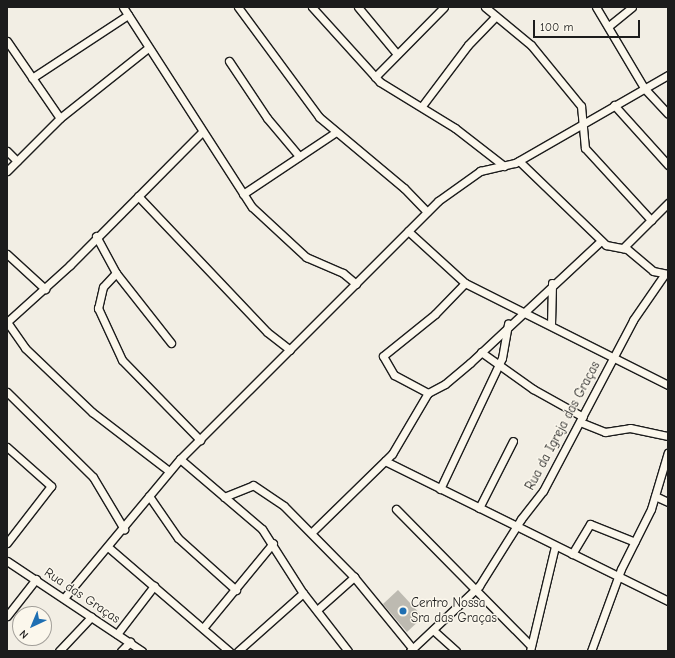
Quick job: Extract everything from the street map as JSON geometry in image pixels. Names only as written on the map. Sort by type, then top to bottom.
[{"type":"street","points":[[123,7],[202,132],[243,194],[257,212],[306,257],[343,273],[356,284]]},
{"type":"street","points":[[238,7],[319,117],[404,188],[427,212]]},
{"type":"street","points":[[312,7],[375,77],[422,106],[506,167]]},
{"type":"street","points":[[358,7],[397,54]]},
{"type":"street","points":[[375,77],[444,7]]},
{"type":"street","points":[[485,7],[531,45],[581,106],[585,123],[585,148],[651,220]]},
{"type":"street","points":[[596,7],[610,25],[644,88],[668,114]]},
{"type":"street","points":[[610,25],[632,7]]},
{"type":"street","points":[[32,78],[128,15]]},
{"type":"street","points":[[422,106],[468,45],[496,16]]},
{"type":"street","points":[[7,41],[60,118]]},
{"type":"street","points":[[7,171],[60,118],[148,48]]},
{"type":"street","points":[[229,61],[268,118],[299,156]]},
{"type":"street","points":[[64,598],[124,529],[180,459],[427,212],[480,171],[506,167],[519,161],[668,75]]},
{"type":"street","points":[[614,105],[668,165]]},
{"type":"street","points":[[169,471],[92,412],[25,348],[7,322],[45,288],[202,132]]},
{"type":"street","points":[[243,194],[336,132]]},
{"type":"street","points":[[7,151],[17,161]]},
{"type":"street","points":[[519,161],[606,246],[623,248],[649,268],[666,274]]},
{"type":"street","points":[[138,196],[267,332],[290,350]]},
{"type":"street","points":[[623,248],[668,203]]},
{"type":"street","points":[[408,231],[465,283],[521,312],[551,325],[612,359],[668,385]]},
{"type":"street","points":[[96,236],[116,274],[170,343]]},
{"type":"street","points":[[312,532],[385,461],[411,426],[428,393],[445,384],[481,352],[508,324],[600,240]]},
{"type":"street","points":[[7,254],[45,288]]},
{"type":"street","points":[[116,274],[103,287],[98,308],[119,355],[126,368],[200,440]]},
{"type":"street","name":"Rua da Igreja das Graças","points":[[411,650],[475,592],[516,527],[543,491],[640,308],[666,274]]},
{"type":"street","points":[[428,393],[394,375],[382,356],[435,314],[465,283]]},
{"type":"street","points":[[551,325],[552,283]]},
{"type":"street","points":[[440,489],[499,365],[508,324]]},
{"type":"street","points":[[481,352],[533,389],[605,432],[630,428],[668,436]]},
{"type":"street","points":[[7,392],[93,477],[124,529]]},
{"type":"street","points":[[479,508],[513,442]]},
{"type":"street","points":[[7,447],[51,486],[7,543]]},
{"type":"street","points":[[590,651],[618,576],[655,496],[668,452]]},
{"type":"street","points":[[180,459],[224,497],[273,543],[303,593],[348,651]]},
{"type":"street","points":[[385,461],[668,601]]},
{"type":"street","points":[[224,497],[247,486],[257,486],[312,532],[354,577],[411,650]]},
{"type":"street","points":[[149,496],[178,538],[236,590]]},
{"type":"street","points":[[655,496],[668,502]]},
{"type":"street","points":[[396,509],[530,648]]},
{"type":"street","points":[[572,554],[590,524],[635,542]]},
{"type":"street","points":[[203,628],[236,590],[273,543]]},
{"type":"street","points":[[530,648],[555,546]]},
{"type":"street","points":[[108,547],[230,651]]},
{"type":"street","name":"Rua das Graças","points":[[7,561],[142,651]]},
{"type":"street","points":[[317,610],[354,577]]},
{"type":"street","points":[[7,616],[36,579]]},
{"type":"street","points":[[116,634],[154,586]]},
{"type":"street","points":[[238,651],[303,593]]},
{"type":"street","points":[[59,651],[92,617]]},
{"type":"street","points":[[433,630],[456,651]]},
{"type":"street","points":[[121,651],[130,642]]},
{"type":"building","name":"Centro Nossa Sra das Graças","points":[[398,590],[423,617],[407,632],[383,604]]},
{"type":"place","name":"Centro Nossa Sra das Graças","points":[[403,611]]}]
